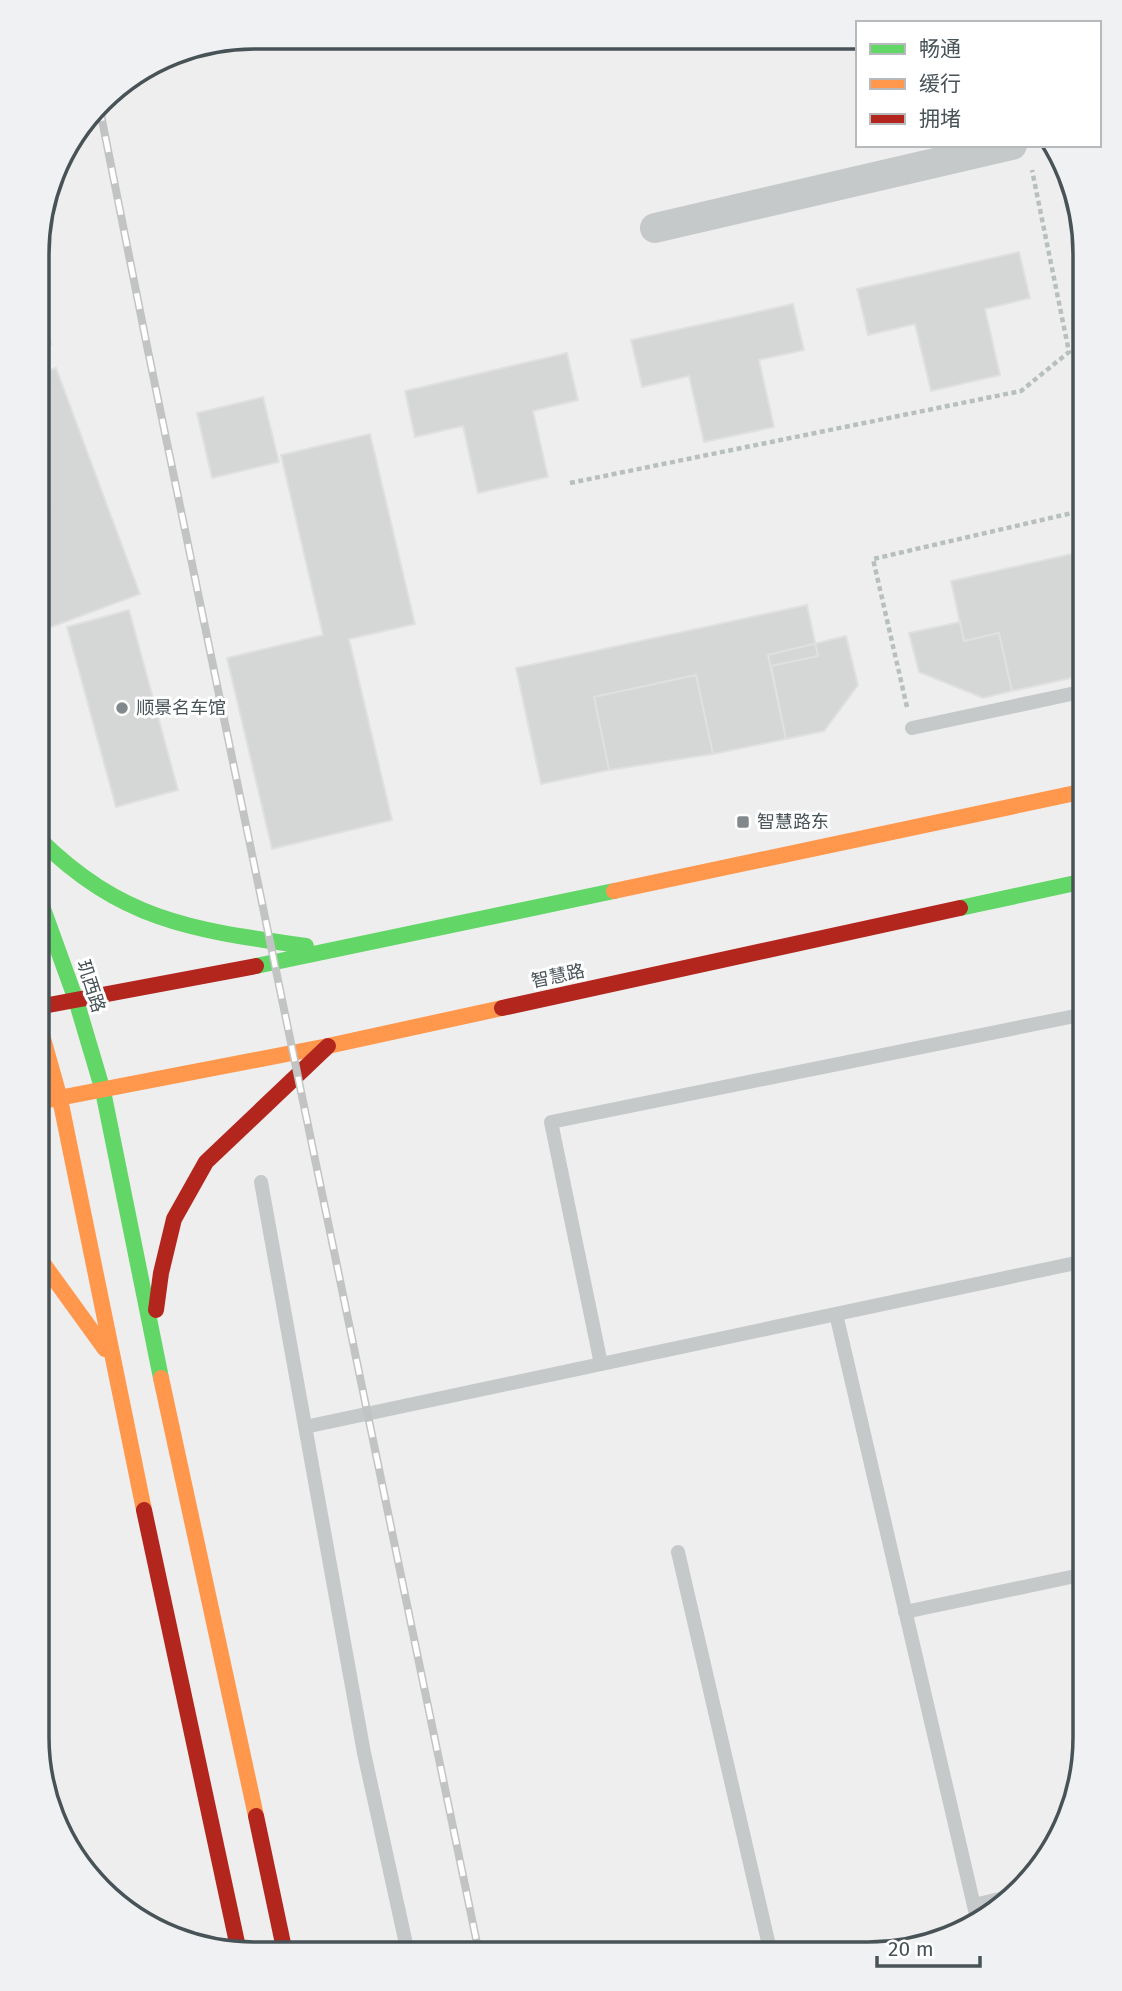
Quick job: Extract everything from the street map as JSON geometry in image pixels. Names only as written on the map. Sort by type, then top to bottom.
[{"type":"main road","points":[[49,1005],[339,950],[1073,794]]},
{"type":"main road","points":[[49,848],[87,881],[128,905],[170,923],[212,933],[339,950]]},
{"type":"main road","name":"智慧路","points":[[49,1100],[328,1046],[1073,884]]},
{"type":"main road","name":"玑西路","points":[[49,925],[76,1000],[103,1091],[153,1340],[283,1942]]},
{"type":"main road","points":[[153,1340],[161,1273],[174,1219],[206,1161],[328,1046]]},
{"type":"main road","points":[[49,1060],[60,1099],[111,1356],[234,1941]]},
{"type":"main road","points":[[49,1272],[111,1356]]},
{"type":"street","points":[[655,228],[1021,152]]},
{"type":"lane","points":[[912,729],[1073,694]]},
{"type":"lane","points":[[601,1364],[551,1122],[1073,1016]]},
{"type":"lane","points":[[261,1182],[363,1753],[406,1942]]},
{"type":"lane","points":[[305,1427],[1073,1264]]},
{"type":"lane","points":[[836,1314],[975,1911]]},
{"type":"lane","points":[[678,1552],[768,1942]]},
{"type":"lane","points":[[905,1612],[1073,1577]]},
{"type":"lane","points":[[974,1905],[989,1901]]},
{"type":"path","points":[[570,483],[1021,391],[1069,352],[1021,152]]},
{"type":"path","points":[[912,729],[873,559],[1073,513]]},
{"type":"building","points":[[1019,252],[1030,298],[985,309],[1000,375],[931,391],[915,324],[868,335],[857,289]]},
{"type":"building","points":[[793,304],[804,350],[759,360],[774,427],[704,442],[689,376],[642,387],[631,340]]},
{"type":"building","points":[[567,353],[578,400],[533,411],[548,477],[478,493],[463,426],[415,437],[405,391]]},
{"type":"building","points":[[56,368],[140,594],[49,628],[49,370]]},
{"type":"building","points":[[263,397],[279,462],[212,478],[197,413]]},
{"type":"building","points":[[370,434],[415,624],[349,639],[392,820],[272,849],[227,658],[323,635],[281,455]]},
{"type":"building","points":[[1073,554],[1073,678],[1012,691],[999,633],[964,641],[951,581]]},
{"type":"building","points":[[807,605],[818,656],[771,666],[786,739],[713,754],[696,675],[594,697],[609,770],[541,784],[516,668]]},
{"type":"building","name":"顺景名车馆","points":[[129,610],[178,790],[116,807],[67,627]]},
{"type":"building","points":[[960,622],[964,641],[999,633],[1012,691],[983,698],[919,672],[909,633]]},
{"type":"building","points":[[846,636],[858,685],[824,731],[786,739],[768,655]]},
{"type":"building","points":[[696,675],[713,754],[609,770],[594,697]]},
{"type":"railway","points":[[101,118],[477,1942]]},
{"type":"traffic: fast","points":[[49,848],[100,888],[162,918],[229,934],[306,946]]},
{"type":"traffic: fast","points":[[960,908],[1073,884]]},
{"type":"traffic: fast","points":[[256,966],[614,891]]},
{"type":"traffic: fast","points":[[49,925],[76,1000],[103,1091],[161,1378]]},
{"type":"traffic: slow","points":[[614,891],[1073,794]]},
{"type":"traffic: slow","points":[[49,1100],[328,1046],[502,1008]]},
{"type":"traffic: slow","points":[[49,1060],[60,1099],[144,1510]]},
{"type":"traffic: slow","points":[[49,1272],[105,1349]]},
{"type":"traffic: slow","points":[[161,1378],[256,1816]]},
{"type":"traffic: jam","points":[[502,1008],[960,908]]},
{"type":"traffic: jam","points":[[49,1005],[256,966]]},
{"type":"traffic: jam","points":[[156,1310],[161,1273],[174,1219],[206,1162],[328,1046]]},
{"type":"traffic: jam","points":[[144,1510],[237,1941]]},
{"type":"traffic: jam","points":[[256,1816],[283,1942]]},
{"type":"place","name":"顺景名车馆","points":[[122,708]]},
{"type":"place","name":"智慧路东","points":[[743,822]]}]
